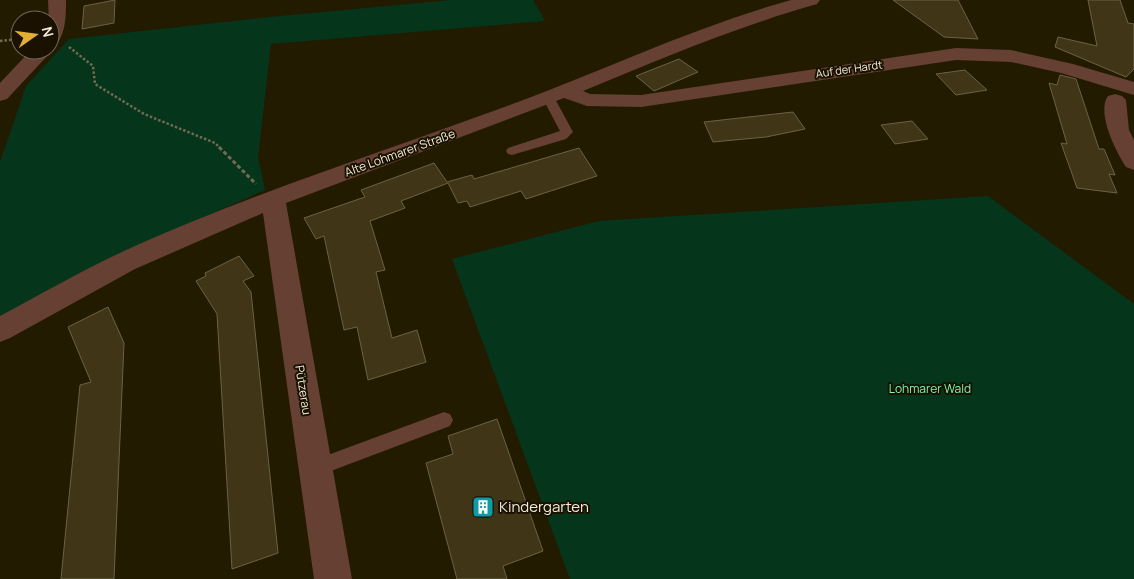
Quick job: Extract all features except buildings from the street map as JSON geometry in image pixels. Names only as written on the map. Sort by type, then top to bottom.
[{"type":"street","name":"Alte Lohmarer Straße","points":[[0,330],[141,254],[214,222],[556,94],[695,37],[782,7],[811,0]]},
{"type":"street","name":"Auf der Hardt","points":[[556,94],[587,100],[641,101],[956,54],[1011,56],[1066,68],[1134,89]]},
{"type":"street","points":[[1,92],[30,60]]},
{"type":"street","points":[[1115,100],[1118,130],[1134,162]]},
{"type":"street","name":"Pützerau","points":[[272,200],[333,579]]},
{"type":"lane","points":[[512,151],[562,136],[567,132],[556,94]]},
{"type":"lane","points":[[315,468],[444,420]]},
{"type":"path","points":[[60,48],[93,66],[95,84],[144,114],[215,143],[272,200]]},
{"type":"green space","points":[[450,0],[533,0],[545,21],[271,44],[258,157],[265,190],[131,250],[0,319],[0,162],[26,86],[50,60],[60,60],[60,49],[69,39]]},
{"type":"green space","name":"Lohmarer Wald","points":[[988,196],[1134,304],[1134,579],[570,579],[452,259],[599,221]]},
{"type":"place","name":"Kindergarten","points":[[483,507]]}]
